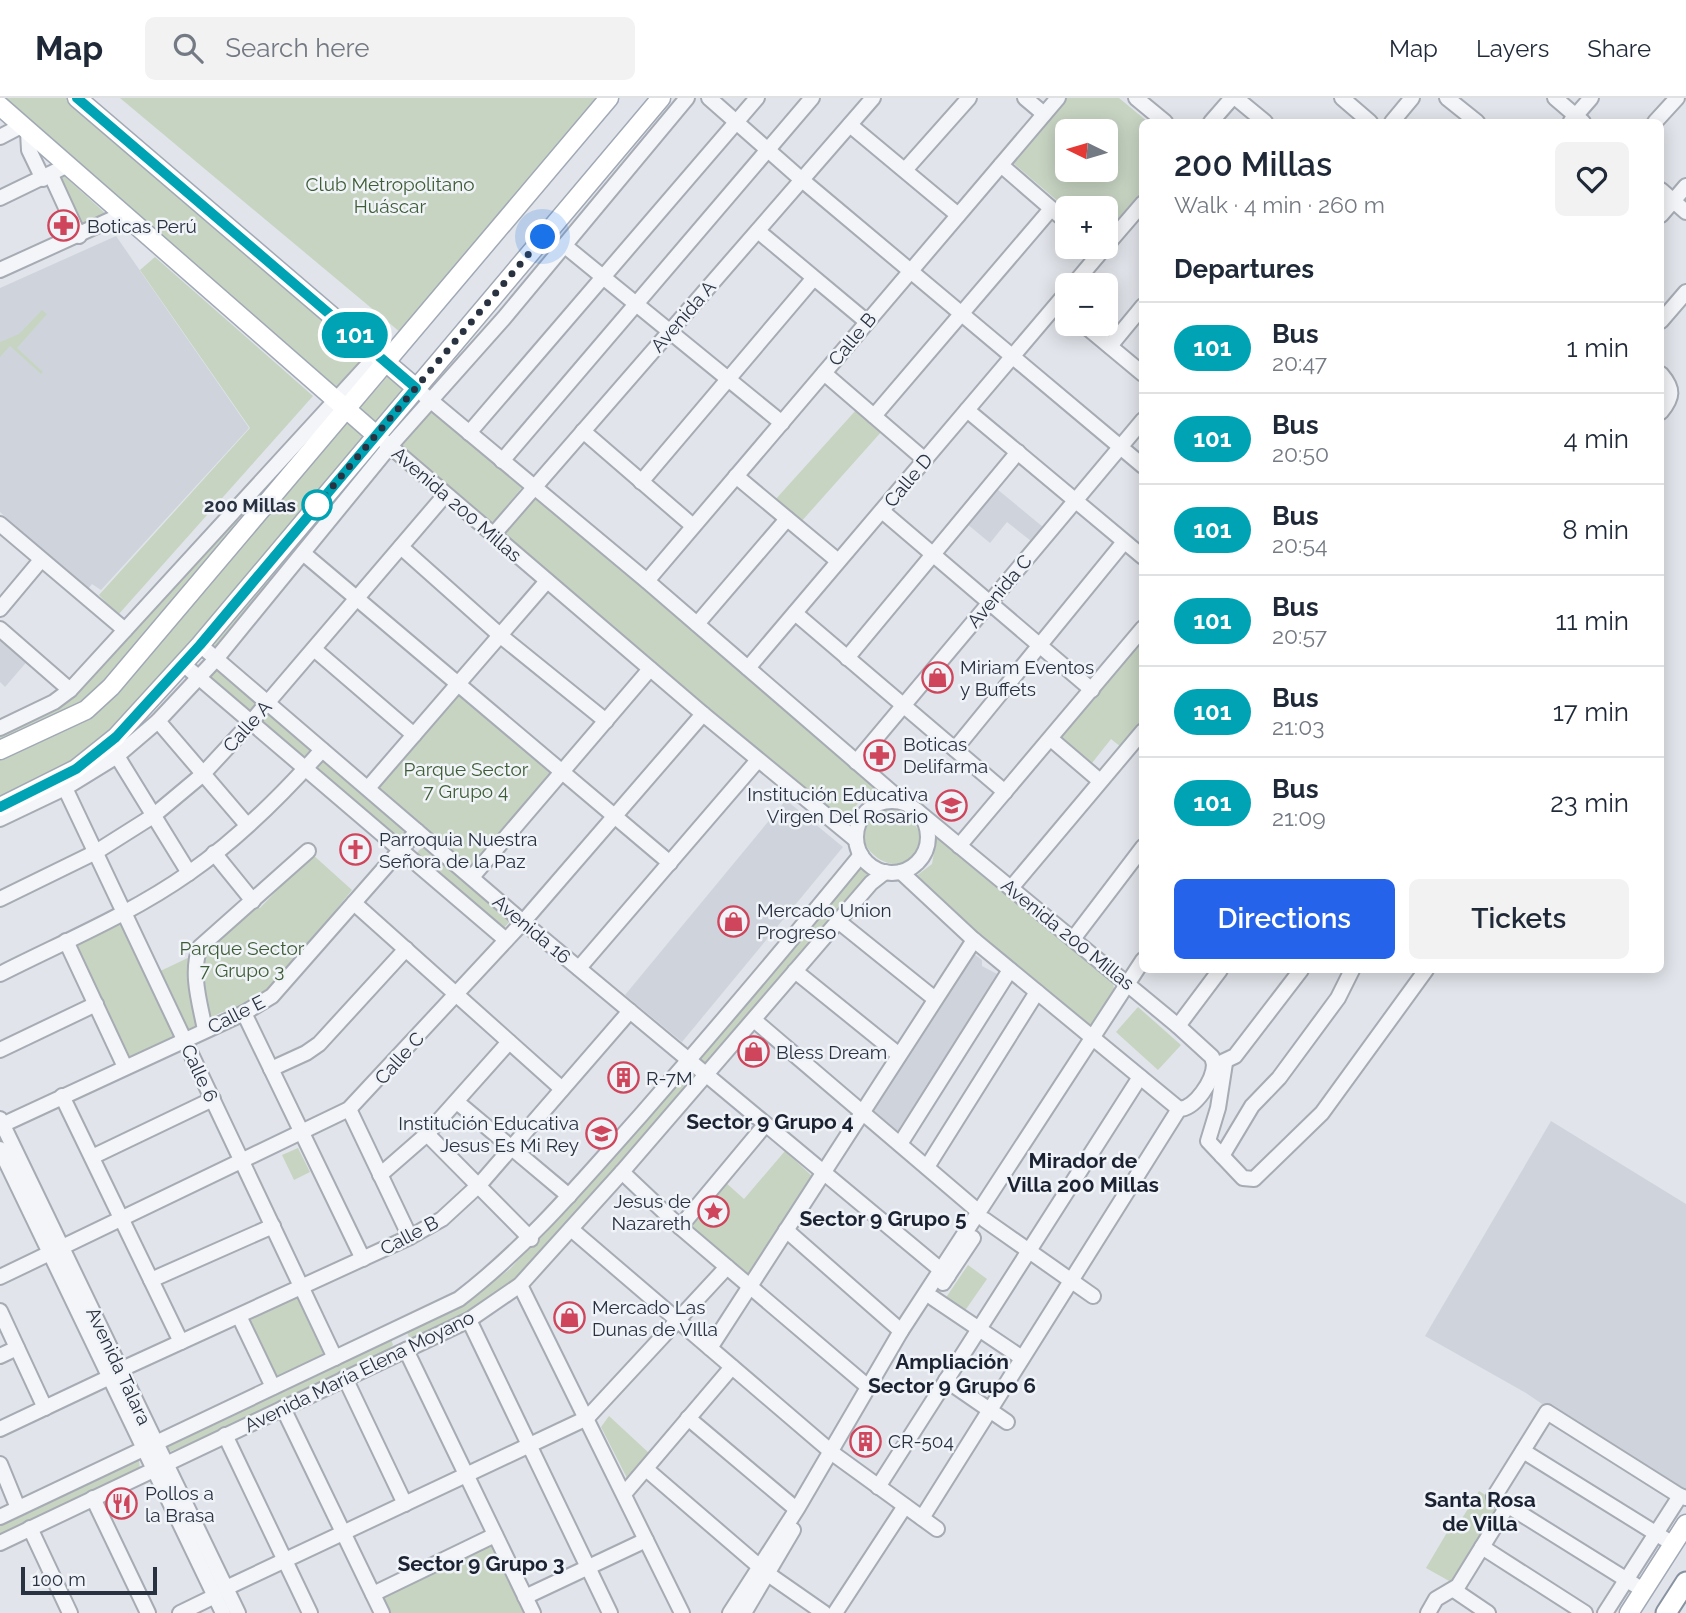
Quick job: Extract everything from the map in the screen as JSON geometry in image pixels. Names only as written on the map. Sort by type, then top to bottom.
[{"type":"highway","points":[[1666,1613],[1686,1582]]},
{"type":"main road","points":[[77,98],[386,356],[416,388]]},
{"type":"main road","points":[[0,750],[76,716],[99,700],[342,405],[609,98]]},
{"type":"main road","points":[[0,807],[76,769],[116,737],[383,440],[416,388],[661,98]]},
{"type":"main road","name":"Avenida 200 Millas","points":[[0,106],[24,129],[53,174],[123,214],[383,440]]},
{"type":"main road","points":[[1629,1613],[1686,1524]]},
{"type":"street","points":[[0,819],[65,788],[117,756],[158,721],[216,659],[303,553],[383,440],[430,400],[565,246],[687,98]]},
{"type":"street","points":[[709,98],[802,180],[1139,463]]},
{"type":"street","points":[[469,433],[757,98]]},
{"type":"street","points":[[502,461],[812,98]]},
{"type":"street","name":"Avenida A","points":[[493,535],[873,98]]},
{"type":"street","points":[[905,170],[969,98]]},
{"type":"street","points":[[1024,98],[1044,114]]},
{"type":"street","name":"Calle B","points":[[647,581],[1058,98]]},
{"type":"street","points":[[1214,119],[1234,98],[1261,119]]},
{"type":"street","points":[[1342,98],[1366,119]]},
{"type":"street","points":[[1394,119],[1412,98]]},
{"type":"street","points":[[1447,98],[1473,119]]},
{"type":"street","points":[[1555,98],[1576,119]]},
{"type":"street","points":[[1578,119],[1591,98]]},
{"type":"street","points":[[1658,119],[1676,98]]},
{"type":"street","points":[[1140,99],[1162,119]]},
{"type":"street","points":[[850,125],[958,215]]},
{"type":"street","points":[[0,137],[24,129],[29,150],[53,174],[79,236]]},
{"type":"street","points":[[1001,165],[1055,212]]},
{"type":"street","points":[[0,198],[53,174]]},
{"type":"street","points":[[1664,212],[1686,186]]},
{"type":"street","points":[[1664,193],[1686,212]]},
{"type":"street","points":[[1118,230],[1139,206]]},
{"type":"street","points":[[874,416],[1051,208]]},
{"type":"street","points":[[0,270],[123,214]]},
{"type":"street","points":[[758,231],[867,322]]},
{"type":"street","points":[[565,246],[782,423]]},
{"type":"street","points":[[1082,273],[1093,259]]},
{"type":"street","points":[[641,482],[813,279]]},
{"type":"street","points":[[1664,318],[1686,292]]},
{"type":"street","name":"Calle D","points":[[748,668],[1012,357],[1055,311]]},
{"type":"street","points":[[1110,346],[1139,311]]},
{"type":"street","points":[[1098,336],[1139,371]]},
{"type":"street","points":[[824,373],[925,460]]},
{"type":"street","points":[[1664,377],[1669,383],[1672,398],[1664,408]]},
{"type":"street","points":[[416,388],[533,489],[647,581],[903,802],[916,810],[925,822],[927,846],[915,865],[901,872],[886,873],[871,866],[861,855],[856,840],[859,824],[867,811],[880,803],[903,802]]},
{"type":"street","points":[[0,727],[54,702],[70,690],[342,405]]},
{"type":"street","points":[[967,410],[1139,554]]},
{"type":"street","name":"Avenida C","points":[[856,762],[1139,425]]},
{"type":"street","points":[[583,431],[693,526]]},
{"type":"street","name":"Avenida 200 Millas","points":[[383,440],[703,714],[856,840]]},
{"type":"street","points":[[847,658],[1018,452]]},
{"type":"street","points":[[736,476],[838,561]]},
{"type":"street","name":"Calle A","points":[[0,899],[96,852],[153,816],[202,775],[268,703],[445,495]]},
{"type":"street","points":[[882,510],[1092,690]]},
{"type":"street","points":[[697,624],[787,519]]},
{"type":"street","points":[[0,524],[125,630]]},
{"type":"street","points":[[956,749],[1124,542]]},
{"type":"street","points":[[401,547],[502,637],[606,721]]},
{"type":"street","points":[[303,553],[458,687],[564,772],[670,863]]},
{"type":"street","points":[[0,609],[41,561]]},
{"type":"street","points":[[368,789],[502,637],[547,581]]},
{"type":"street","points":[[795,613],[1005,792]]},
{"type":"street","points":[[0,629],[70,690]]},
{"type":"street","points":[[960,846],[1139,638]]},
{"type":"street","name":"Avenida 16","points":[[200,645],[523,922],[943,1274]]},
{"type":"street","points":[[314,649],[414,735]]},
{"type":"street","name":"Avenida 16","points":[[183,664],[506,940]]},
{"type":"street","points":[[472,877],[650,669]]},
{"type":"street","name":"Calle C","points":[[0,1277],[349,1109],[523,922],[703,714]]},
{"type":"street","points":[[158,721],[247,825]]},
{"type":"street","points":[[1011,888],[1139,736]]},
{"type":"street","points":[[1051,739],[1100,781]]},
{"type":"street","points":[[1,973],[124,912],[189,873],[247,825],[323,750]]},
{"type":"street","points":[[117,756],[189,873]]},
{"type":"street","points":[[579,968],[758,760]]},
{"type":"street","name":"Calle 6","points":[[65,788],[335,1358]]},
{"type":"street","name":"Avenida 200 Millas","points":[[916,810],[1126,982],[1219,1064]]},
{"type":"street","name":"Calle E","points":[[1,1123],[244,1013],[272,996],[417,831]]},
{"type":"street","points":[[205,1030],[196,983],[196,957],[200,947],[308,851]]},
{"type":"street","points":[[1073,939],[1139,852]]},
{"type":"street","points":[[214,853],[253,901]]},
{"type":"street","name":"Avenida María Elena Moyano","points":[[0,1517],[459,1299],[531,1239],[689,1060],[861,855]]},
{"type":"street","points":[[901,872],[974,940],[1179,1109],[1186,1109],[1193,1104],[1219,1064],[1235,1056],[1299,973]]},
{"type":"street","name":"Avenida María Elena Moyano","points":[[0,1543],[469,1320],[520,1284],[622,1172],[838,920],[871,883],[886,873]]},
{"type":"street","points":[[354,903],[562,1089]]},
{"type":"street","points":[[838,920],[935,999]]},
{"type":"street","points":[[710,1348],[974,940]]},
{"type":"street","points":[[66,941],[125,1067]]},
{"type":"street","points":[[271,1069],[306,1054],[319,1044],[406,949]]},
{"type":"street","points":[[730,1613],[763,1570],[901,1331],[982,1216],[1090,1037],[1139,965]]},
{"type":"street","points":[[900,1144],[1010,970]]},
{"type":"street","points":[[795,971],[899,1055]]},
{"type":"street","points":[[1178,1026],[1218,973]]},
{"type":"street","points":[[1222,1156],[1252,1106],[1279,1078],[1338,998],[1350,973]]},
{"type":"street","points":[[1219,1064],[1218,1108],[1208,1141],[1243,1178],[1258,1176],[1322,1113],[1424,973]]},
{"type":"street","points":[[927,1167],[1037,992]]},
{"type":"street","points":[[0,1050],[96,1004]]},
{"type":"street","name":"Calle B","points":[[0,1429],[410,1237],[442,1219],[480,1184],[630,1011]]},
{"type":"street","points":[[244,1013],[363,1259]]},
{"type":"street","points":[[754,1020],[982,1216],[1093,1296]]},
{"type":"street","points":[[380,1175],[427,1134],[509,1042]]},
{"type":"street","points":[[878,1487],[1140,1077]]},
{"type":"street","points":[[62,1096],[181,1342]]},
{"type":"street","points":[[92,1157],[213,1099]]},
{"type":"street","points":[[457,1102],[569,1196]]},
{"type":"street","points":[[349,1109],[410,1237]]},
{"type":"street","points":[[922,1518],[1179,1109]]},
{"type":"street","name":"Avenida Talara","points":[[1,1123],[56,1249],[220,1592],[238,1613]]},
{"type":"street","points":[[680,1227],[765,1125]]},
{"type":"street","points":[[427,1134],[480,1184],[531,1239]]},
{"type":"street","name":"Avenida Talara","points":[[0,1149],[56,1249]]},
{"type":"street","points":[[622,1172],[680,1227],[867,1386]]},
{"type":"street","points":[[151,1280],[273,1226]]},
{"type":"street","points":[[571,1229],[833,1452],[937,1529]]},
{"type":"street","points":[[786,1230],[901,1331]]},
{"type":"street","points":[[180,1613],[587,1418],[727,1267]]},
{"type":"street","points":[[744,1613],[763,1570],[796,1509],[933,1298],[943,1274]]},
{"type":"street","points":[[520,1284],[682,1613]]},
{"type":"street","points":[[933,1298],[1021,1358]]},
{"type":"street","points":[[0,1311],[45,1408]]},
{"type":"street","points":[[239,1316],[273,1387]]},
{"type":"street","points":[[469,1320],[610,1613]]},
{"type":"street","points":[[0,1356],[17,1348]]},
{"type":"street","points":[[406,1350],[533,1613]]},
{"type":"street","points":[[624,1494],[732,1367]]},
{"type":"street","points":[[345,1378],[405,1504]]},
{"type":"street","points":[[946,1380],[1007,1422]]},
{"type":"street","points":[[283,1408],[382,1613]]},
{"type":"street","points":[[1605,1613],[1626,1580],[1656,1534],[1683,1497],[1548,1412],[1494,1497],[1508,1505],[1626,1580],[1643,1590]]},
{"type":"street","points":[[688,1418],[796,1509]]},
{"type":"street","points":[[225,1436],[310,1613]]},
{"type":"street","points":[[1523,1451],[1673,1544]]},
{"type":"street","points":[[0,1464],[18,1508]]},
{"type":"street","points":[[646,1469],[763,1570],[824,1613]]},
{"type":"street","points":[[93,1498],[148,1613]]},
{"type":"street","points":[[1428,1613],[1436,1599],[1454,1590],[1508,1505]]},
{"type":"street","points":[[835,1613],[905,1506]]},
{"type":"street","points":[[30,1528],[70,1613]]},
{"type":"street","points":[[373,1594],[495,1535]]},
{"type":"street","points":[[525,1597],[646,1540]]},
{"type":"street","points":[[1482,1547],[1585,1613]]},
{"type":"street","points":[[1454,1590],[1488,1613]]},
{"type":"street","name":"Avenida Talara","points":[[220,1592],[223,1613]]},
{"type":"shaded area","points":[[116,236],[249,428],[101,590],[92,584],[88,589],[0,512],[0,288]]},
{"type":"shaded area","points":[[997,489],[1043,527],[1031,541],[1007,522],[990,543],[967,524]]},
{"type":"shaded area","points":[[0,631],[30,658],[5,687],[0,682]]},
{"type":"shaded area","name":"Mercado Union Progreso","points":[[786,800],[843,847],[682,1042],[625,995]]},
{"type":"shaded area","points":[[973,953],[982,960],[982,966],[1001,976],[901,1134],[867,1112],[888,1082],[891,1083]]},
{"type":"shaded area","points":[[1551,1121],[1686,1204],[1686,1502],[1526,1393],[1425,1336]]},
{"type":"green space","points":[[0,98],[67,98],[367,359],[339,391]]},
{"type":"green space","name":"Club Metropolitano Huáscar","points":[[120,98],[601,98],[400,332]]},
{"type":"green space","points":[[1065,98],[1119,98],[1144,119],[1139,119],[1139,195],[1118,219],[1118,196],[1055,196],[1055,199],[1012,162]]},
{"type":"green space","points":[[60,172],[106,214],[79,226],[56,175]]},
{"type":"green space","points":[[155,257],[313,396],[118,615],[99,595],[250,428],[140,270]]},
{"type":"green space","points":[[42,310],[47,314],[17,348],[43,372],[41,374],[10,346],[0,357],[0,342],[19,334]]},
{"type":"green space","points":[[388,376],[405,390],[376,423],[360,408]]},
{"type":"green space","points":[[857,409],[882,431],[800,523],[775,500]]},
{"type":"green space","points":[[333,410],[176,608],[83,704],[0,745],[0,733],[48,709]]},
{"type":"green space","points":[[432,410],[523,486],[492,524],[400,448]]},
{"type":"green space","points":[[350,415],[371,434],[176,662],[93,750],[0,801],[0,756],[68,725],[169,631]]},
{"type":"green space","points":[[371,447],[378,453],[212,652],[204,646]]},
{"type":"green space","points":[[533,494],[884,789],[870,794],[858,803],[854,808],[850,830],[499,533]]},
{"type":"green space","points":[[1136,644],[1139,647],[1139,725],[1121,747],[1111,739],[1092,763],[1060,737]]},
{"type":"green space","points":[[215,668],[260,706],[251,716],[206,678]]},
{"type":"green space","name":"Parque Sector 7 Grupo 4","points":[[458,692],[555,773],[473,870],[378,787]]},
{"type":"green space","points":[[268,711],[312,749],[304,759],[260,721]]},
{"type":"green space","points":[[323,759],[409,836],[401,844],[315,768]]},
{"type":"green space","points":[[890,809],[907,817],[919,831],[921,848],[918,856],[910,863],[895,864],[881,860],[871,852],[864,841],[862,830],[865,820],[874,812]]},
{"type":"green space","points":[[937,836],[1113,983],[1114,989],[1097,1024],[1089,1027],[911,880],[932,864]]},
{"type":"green space","points":[[424,845],[510,921],[502,930],[416,854]]},
{"type":"green space","name":"Parque Sector 7 Grupo 3","points":[[312,854],[352,890],[282,977],[255,1001],[220,1013],[126,1061],[72,944],[124,917],[152,975],[194,955],[192,946],[241,908],[260,908]]},
{"type":"green space","points":[[860,866],[867,870],[867,876],[708,1069],[697,1059]]},
{"type":"green space","points":[[1138,1007],[1181,1045],[1158,1070],[1116,1032]]},
{"type":"green space","points":[[684,1078],[690,1079],[692,1085],[521,1276],[482,1305],[413,1338],[409,1337],[406,1330],[479,1292],[510,1269]]},
{"type":"green space","points":[[298,1148],[310,1172],[294,1180],[282,1155]]},
{"type":"green space","points":[[785,1151],[813,1177],[745,1278],[687,1224],[724,1181],[744,1199]]},
{"type":"green space","points":[[968,1265],[987,1279],[964,1312],[945,1299]]},
{"type":"green space","points":[[300,1291],[329,1352],[273,1378],[245,1318]]},
{"type":"green space","points":[[391,1339],[393,1345],[389,1349],[215,1434],[166,1453],[164,1446]]},
{"type":"green space","points":[[609,1416],[650,1454],[627,1478],[601,1427]]},
{"type":"green space","points":[[135,1458],[139,1460],[140,1469],[0,1536],[0,1523]]},
{"type":"green space","points":[[1479,1491],[1500,1504],[1451,1582],[1426,1568],[1455,1519],[1467,1525],[1461,1520]]},
{"type":"green space","points":[[495,1541],[530,1613],[389,1613],[381,1597]]},
{"type":"bus line","name":"101","points":[[0,807],[76,769],[116,737],[200,645],[416,388],[217,214],[77,98]]},
{"type":"place","name":"Boticas Perú","points":[[64,226]]},
{"type":"place","name":"200 Millas","points":[[317,505]]},
{"type":"place","name":"Miriam Eventos y Buffets","points":[[937,678]]},
{"type":"place","name":"Boticas Delifarma","points":[[880,755]]},
{"type":"place","name":"Institución Educativa Virgen Del Rosario","points":[[951,805]]},
{"type":"place","name":"Parroquia Nuestra Señora de la Paz","points":[[356,850]]},
{"type":"place","name":"Mercado Union Progreso","points":[[734,921]]},
{"type":"place","name":"Bless Dream","points":[[753,1052]]},
{"type":"place","name":"R-7M","points":[[623,1078]]},
{"type":"place","name":"Institución Educativa Jesus Es Mi Rey","points":[[602,1134]]},
{"type":"place","name":"Jesus de Nazareth","points":[[714,1212]]},
{"type":"place","name":"Mercado Las Dunas de VIlla","points":[[569,1318]]},
{"type":"place","name":"CR-504","points":[[865,1441]]},
{"type":"place","name":"Pollos a la Brasa","points":[[122,1504]]},
{"type":"district","name":"Sector 9 Grupo 4","points":[[770,1122]]},
{"type":"district","name":"Mirador de Villa 200 Millas","points":[[1083,1173]]},
{"type":"district","name":"Sector 9 Grupo 5","points":[[883,1219]]},
{"type":"district","name":"Ampliación Sector 9 Grupo 6","points":[[952,1374]]},
{"type":"district","name":"Santa Rosa de Villa","points":[[1480,1512]]},
{"type":"district","name":"Sector 9 Grupo 3","points":[[481,1564]]},
{"type":"route","points":[[317,505],[543,237]]}]
